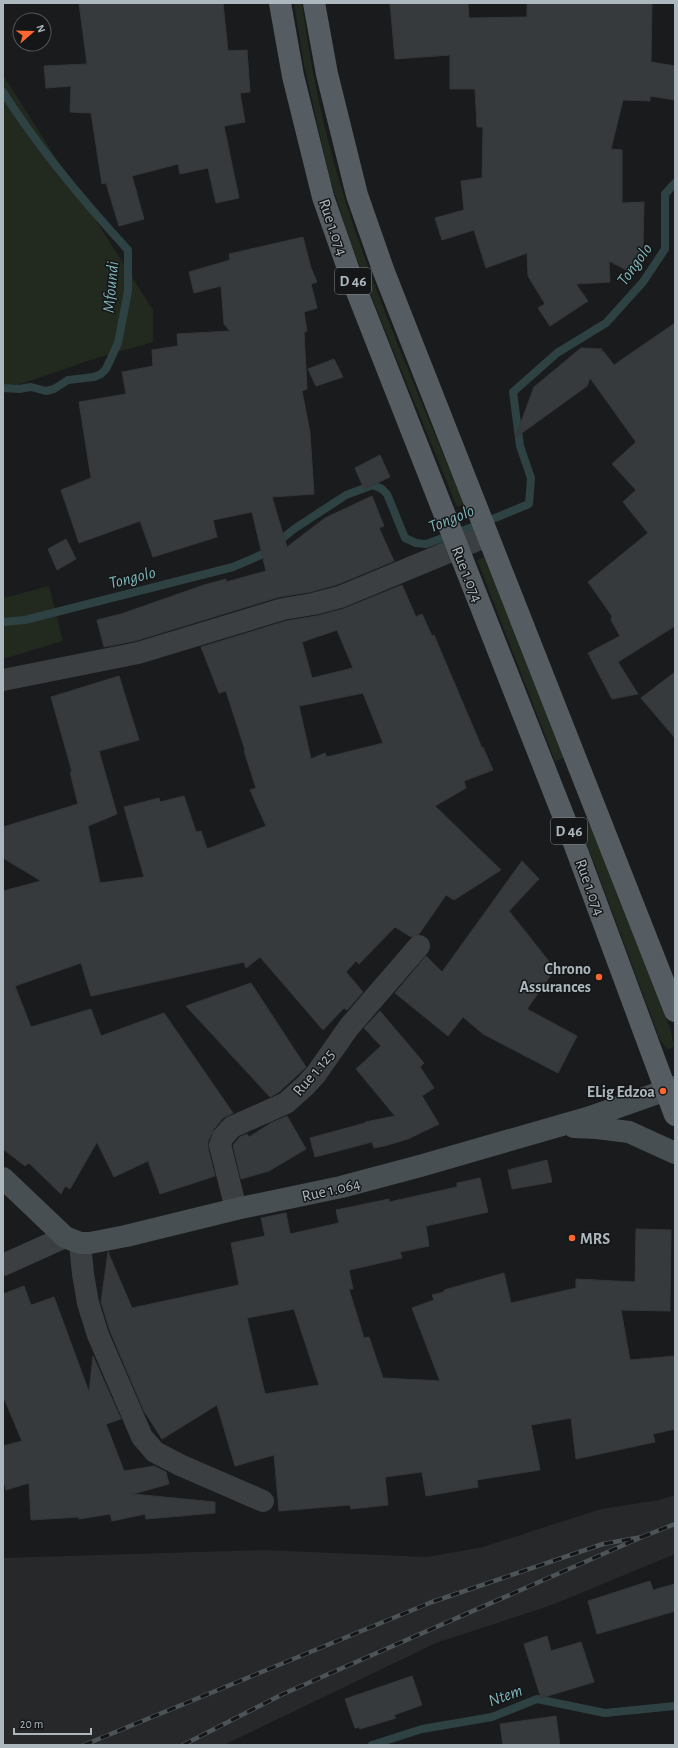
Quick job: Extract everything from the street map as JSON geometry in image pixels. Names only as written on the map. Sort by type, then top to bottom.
[{"type":"main road","name":"Rue 1.074","points":[[280,3],[293,76],[323,196],[350,274],[670,1089],[675,1115]]},
{"type":"main road","name":"Rue 1.074","points":[[314,3],[327,74],[357,195],[384,272],[587,789],[667,978],[675,1011]]},
{"type":"main road","points":[[557,800],[587,789]]},
{"type":"main road","name":"Rue 1.064","points":[[72,1240],[90,1243],[126,1236],[341,1187],[590,1117],[670,1089]]},
{"type":"main road","points":[[535,1132],[574,1127],[629,1132],[652,1141],[675,1153]]},
{"type":"main road","points":[[3,1178],[72,1240]]},
{"type":"street","points":[[3,680],[138,653],[283,609],[313,604],[340,597],[487,536]]},
{"type":"street","name":"Rue 1.125","points":[[236,1210],[220,1145],[223,1136],[232,1127],[286,1103],[305,1086],[316,1074],[349,1027],[419,946]]},
{"type":"street","points":[[3,1265],[72,1240],[83,1274],[92,1316],[98,1335],[142,1437],[155,1452],[180,1465],[263,1500]]},
{"type":"shaded area","points":[[294,3],[302,3],[322,115],[339,180],[352,221],[381,302],[463,502],[463,504],[457,507],[350,241],[330,179],[304,65]]},
{"type":"shaded area","points":[[3,75],[153,310],[153,342],[97,358],[3,390]]},
{"type":"shaded area","points":[[484,557],[564,758],[555,761],[477,560]]},
{"type":"shaded area","points":[[49,586],[63,641],[3,659],[3,598]]},
{"type":"shaded area","points":[[591,824],[670,1028],[674,1046],[668,1050],[660,1040],[581,828]]},
{"type":"shaded area","points":[[675,1495],[675,1554],[552,1605],[436,1643],[224,1745],[3,1745],[3,1558],[265,1550],[427,1557],[483,1547],[601,1509],[659,1500]]},
{"type":"building","points":[[79,3],[223,3],[228,51],[247,50],[250,92],[240,93],[245,122],[224,126],[239,198],[216,203],[208,168],[180,174],[178,164],[132,176],[144,219],[119,226],[106,183],[102,184],[91,113],[70,112],[71,86],[46,88],[44,66],[87,64]]},
{"type":"building","points":[[390,3],[468,3],[469,18],[527,17],[527,3],[652,3],[651,62],[675,66],[675,100],[650,96],[650,101],[623,100],[611,149],[622,150],[622,203],[644,202],[643,246],[632,273],[609,261],[610,282],[576,284],[588,301],[550,326],[538,308],[545,304],[528,276],[527,253],[486,268],[474,230],[442,240],[435,218],[464,210],[461,181],[482,178],[483,127],[477,127],[475,89],[450,89],[450,55],[395,59]]},
{"type":"building","points":[[303,237],[311,268],[317,282],[311,284],[317,308],[304,312],[307,331],[304,332],[307,389],[302,391],[310,432],[314,494],[272,497],[287,547],[325,518],[372,496],[384,526],[379,528],[394,561],[336,585],[310,592],[279,597],[135,641],[104,647],[97,620],[121,614],[204,585],[226,579],[226,582],[266,571],[252,512],[213,520],[217,537],[153,557],[140,521],[79,543],[61,490],[91,478],[79,402],[126,394],[122,372],[153,366],[152,350],[178,346],[177,334],[230,331],[224,324],[221,286],[194,293],[189,272],[230,260],[229,254]]},
{"type":"building","points":[[675,323],[675,626],[618,662],[638,694],[612,699],[588,653],[620,636],[611,620],[612,616],[588,582],[648,533],[623,502],[636,490],[612,464],[636,442],[590,378],[587,386],[515,438],[534,387],[581,348],[602,349],[600,352],[603,351],[614,365]]},
{"type":"building","points":[[334,359],[343,377],[316,386],[308,369]]},
{"type":"building","points":[[380,455],[390,477],[364,489],[355,468]]},
{"type":"building","points":[[66,539],[76,559],[57,570],[48,549]]},
{"type":"building","points":[[402,585],[416,617],[422,614],[432,636],[434,635],[482,748],[483,747],[493,770],[464,781],[466,788],[435,806],[501,870],[454,900],[446,895],[419,934],[411,937],[395,927],[359,964],[356,961],[346,972],[363,992],[347,1010],[344,1008],[323,1030],[260,957],[246,968],[244,962],[91,996],[81,963],[15,986],[31,1027],[91,1009],[101,1036],[164,1013],[233,1113],[223,1118],[214,1129],[208,1141],[208,1148],[215,1176],[160,1194],[148,1161],[114,1177],[97,1142],[70,1189],[65,1186],[61,1194],[29,1163],[25,1166],[3,1149],[3,891],[41,881],[3,858],[3,827],[78,804],[70,772],[72,772],[51,697],[119,676],[139,740],[99,751],[117,814],[88,826],[100,883],[144,877],[124,807],[159,798],[160,802],[184,796],[196,832],[201,831],[207,849],[266,826],[250,790],[256,788],[226,691],[219,693],[201,647],[286,621],[316,616],[343,609]],"holes":[[[337,630],[353,668],[312,678],[302,642]],[[363,693],[383,743],[327,757],[325,753],[311,759],[299,706]]]},
{"type":"building","points":[[675,672],[675,738],[641,698]]},
{"type":"building","points":[[522,861],[539,879],[509,911],[555,969],[527,1009],[577,1036],[558,1073],[483,1034],[463,1017],[448,1036],[395,993],[426,956],[442,972]]},
{"type":"building","points":[[251,983],[306,1067],[279,1092],[270,1097],[186,1006]]},
{"type":"building","points":[[380,1011],[424,1063],[420,1067],[434,1088],[422,1096],[439,1124],[408,1139],[384,1146],[374,1148],[372,1142],[315,1157],[310,1138],[365,1122],[395,1116],[356,1069],[381,1046],[364,1028]]},
{"type":"building","points":[[287,1116],[306,1149],[269,1171],[241,1179],[233,1146],[234,1144],[240,1137],[247,1134],[249,1137],[271,1123]]},
{"type":"building","points":[[547,1160],[552,1182],[512,1189],[508,1170]]},
{"type":"building","points":[[480,1178],[488,1212],[426,1226],[429,1246],[400,1252],[402,1258],[349,1270],[353,1289],[349,1289],[364,1338],[369,1337],[383,1378],[440,1381],[412,1308],[434,1300],[432,1295],[444,1292],[444,1290],[504,1273],[511,1303],[576,1288],[576,1279],[635,1282],[636,1229],[671,1230],[670,1311],[621,1310],[630,1360],[675,1356],[675,1429],[653,1434],[655,1442],[576,1459],[571,1418],[531,1425],[540,1470],[477,1480],[478,1487],[426,1496],[422,1472],[385,1477],[388,1505],[351,1509],[350,1505],[279,1511],[274,1455],[235,1466],[217,1405],[162,1439],[144,1411],[110,1331],[101,1302],[108,1252],[132,1308],[239,1285],[231,1243],[265,1236],[261,1218],[286,1213],[290,1234],[339,1223],[336,1210],[389,1199],[389,1202],[457,1187],[457,1183]],"holes":[[[294,1309],[319,1385],[265,1394],[247,1318]]]},
{"type":"building","points":[[24,1286],[31,1305],[54,1297],[89,1392],[93,1356],[121,1419],[106,1424],[124,1471],[154,1466],[166,1472],[169,1484],[133,1494],[215,1502],[215,1513],[146,1519],[145,1514],[112,1521],[110,1514],[79,1519],[79,1517],[31,1520],[29,1483],[6,1490],[3,1479],[3,1446],[22,1441],[3,1396],[3,1294]]},
{"type":"building","points":[[650,1581],[653,1590],[675,1584],[675,1611],[597,1634],[588,1601]]},
{"type":"building","points":[[547,1636],[551,1651],[581,1642],[594,1682],[541,1698],[524,1644]]},
{"type":"building","points":[[412,1676],[422,1705],[394,1715],[396,1718],[360,1729],[359,1727],[355,1728],[345,1699]]},
{"type":"building","points":[[556,1716],[560,1745],[503,1745],[500,1724]]},
{"type":"waterway","name":"Mfoundi","points":[[3,92],[31,134],[62,174],[128,250],[128,291],[118,343],[106,369],[101,374],[94,377],[68,380],[54,389],[46,391],[31,387],[19,389],[3,388]]},
{"type":"waterway","name":"Tongolo","points":[[3,622],[25,620],[233,567],[263,554],[294,529],[346,495],[373,485],[382,489],[387,494],[405,538],[416,543],[426,544],[529,504],[531,478],[520,446],[513,392],[557,353],[606,323],[643,282],[665,249],[665,194],[675,183]]},
{"type":"waterway","name":"Ntem","points":[[372,1745],[422,1729],[492,1717],[537,1699],[605,1713],[675,1706]]},
{"type":"railway","points":[[183,1745],[283,1694],[642,1537],[675,1524]]},
{"type":"railway","points":[[84,1745],[432,1602],[603,1544],[642,1537]]},
{"type":"place","name":"Chrono Assurances","points":[[599,977]]},
{"type":"place","name":"ELig Edzoa","points":[[663,1091]]},
{"type":"place","name":"MRS","points":[[572,1238]]}]
